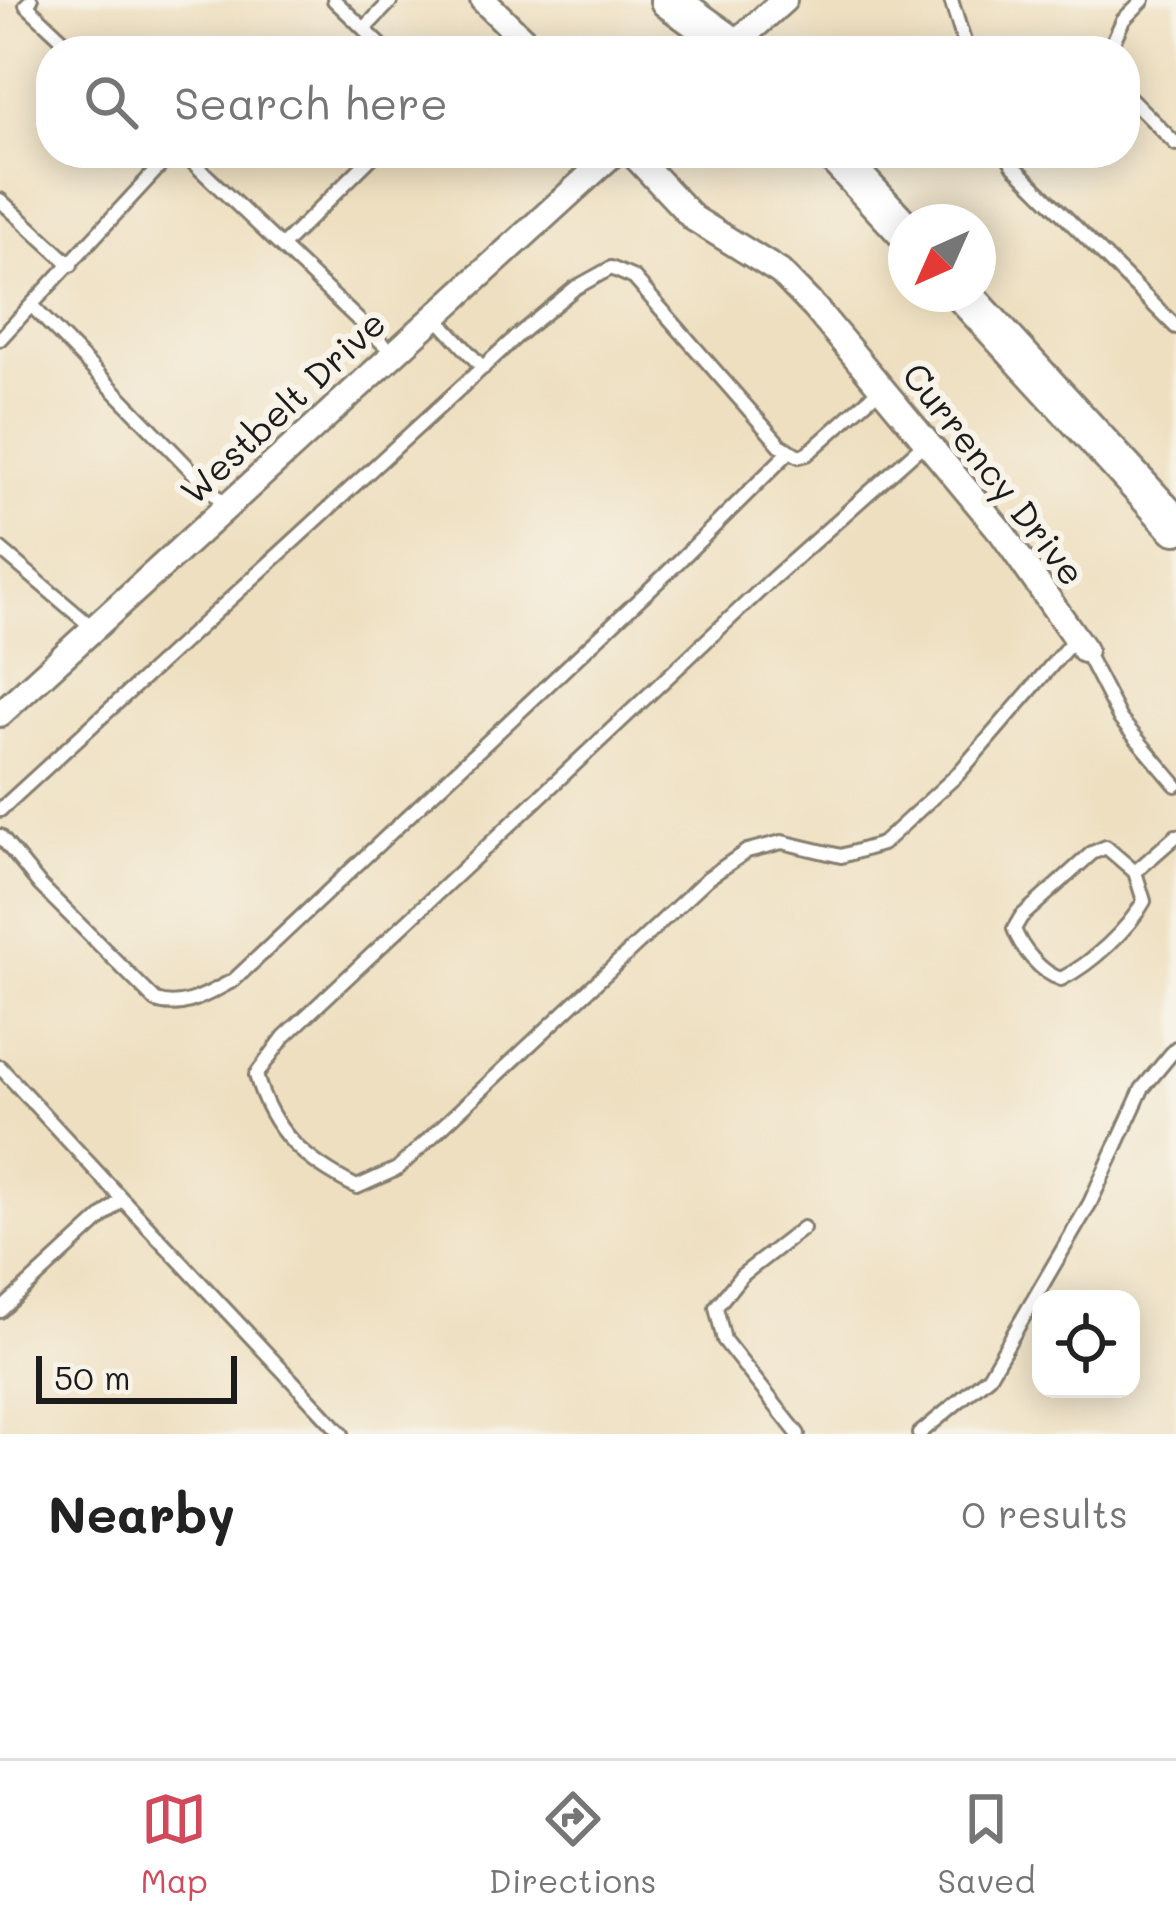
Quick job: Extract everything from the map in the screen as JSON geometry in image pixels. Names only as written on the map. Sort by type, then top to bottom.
[{"type":"main road","points":[[670,0],[717,36]]},
{"type":"main road","points":[[708,0],[727,36]]},
{"type":"main road","points":[[847,168],[888,213]]},
{"type":"main road","points":[[980,312],[1176,526]]},
{"type":"street","points":[[483,0],[520,36]]},
{"type":"street","points":[[747,36],[784,0]]},
{"type":"street","name":"Westbelt Drive","points":[[0,714],[597,168]]},
{"type":"street","name":"Currency Drive","points":[[646,168],[693,218],[780,272],[1002,533],[1081,643]]},
{"type":"lane","points":[[334,0],[371,36]]},
{"type":"lane","points":[[364,29],[392,0]]},
{"type":"lane","points":[[951,0],[963,36]]},
{"type":"lane","points":[[1116,36],[1143,0]]},
{"type":"lane","points":[[26,2],[60,36]]},
{"type":"lane","points":[[1140,108],[1176,144]]},
{"type":"lane","points":[[0,339],[158,168]]},
{"type":"lane","points":[[199,168],[393,353]]},
{"type":"lane","points":[[284,245],[361,168]]},
{"type":"lane","points":[[1021,168],[1176,328]]},
{"type":"lane","points":[[0,200],[71,265]]},
{"type":"lane","points":[[0,810],[482,368],[575,288],[611,268],[634,278],[790,451],[807,454],[882,387]]},
{"type":"lane","points":[[33,307],[226,507]]},
{"type":"lane","points":[[434,315],[482,368]]},
{"type":"lane","points":[[927,441],[771,580],[284,1037],[256,1076],[266,1111],[316,1166],[357,1187],[397,1169],[708,878],[747,851],[782,842],[841,856],[882,844],[957,775],[1081,643],[1120,719],[1176,785]]},
{"type":"lane","points":[[0,836],[40,885],[156,1001],[182,1003],[207,995],[234,980],[790,451]]},
{"type":"lane","points":[[0,549],[94,628]]},
{"type":"lane","points":[[1135,872],[1176,836]]},
{"type":"lane","points":[[1106,848],[1135,872],[1144,901],[1136,916],[1074,973],[1061,979],[1049,976],[1018,940],[1014,928],[1021,917],[1092,853],[1106,848]]},
{"type":"lane","points":[[919,1434],[989,1376],[1090,1203],[1142,1089],[1176,1048]]},
{"type":"lane","points":[[0,1067],[342,1434]]},
{"type":"lane","points":[[0,1311],[122,1199]]},
{"type":"lane","points":[[798,1434],[724,1340],[716,1307],[741,1276],[803,1228]]},
{"type":"lane","points":[[317,1434],[330,1422]]}]
